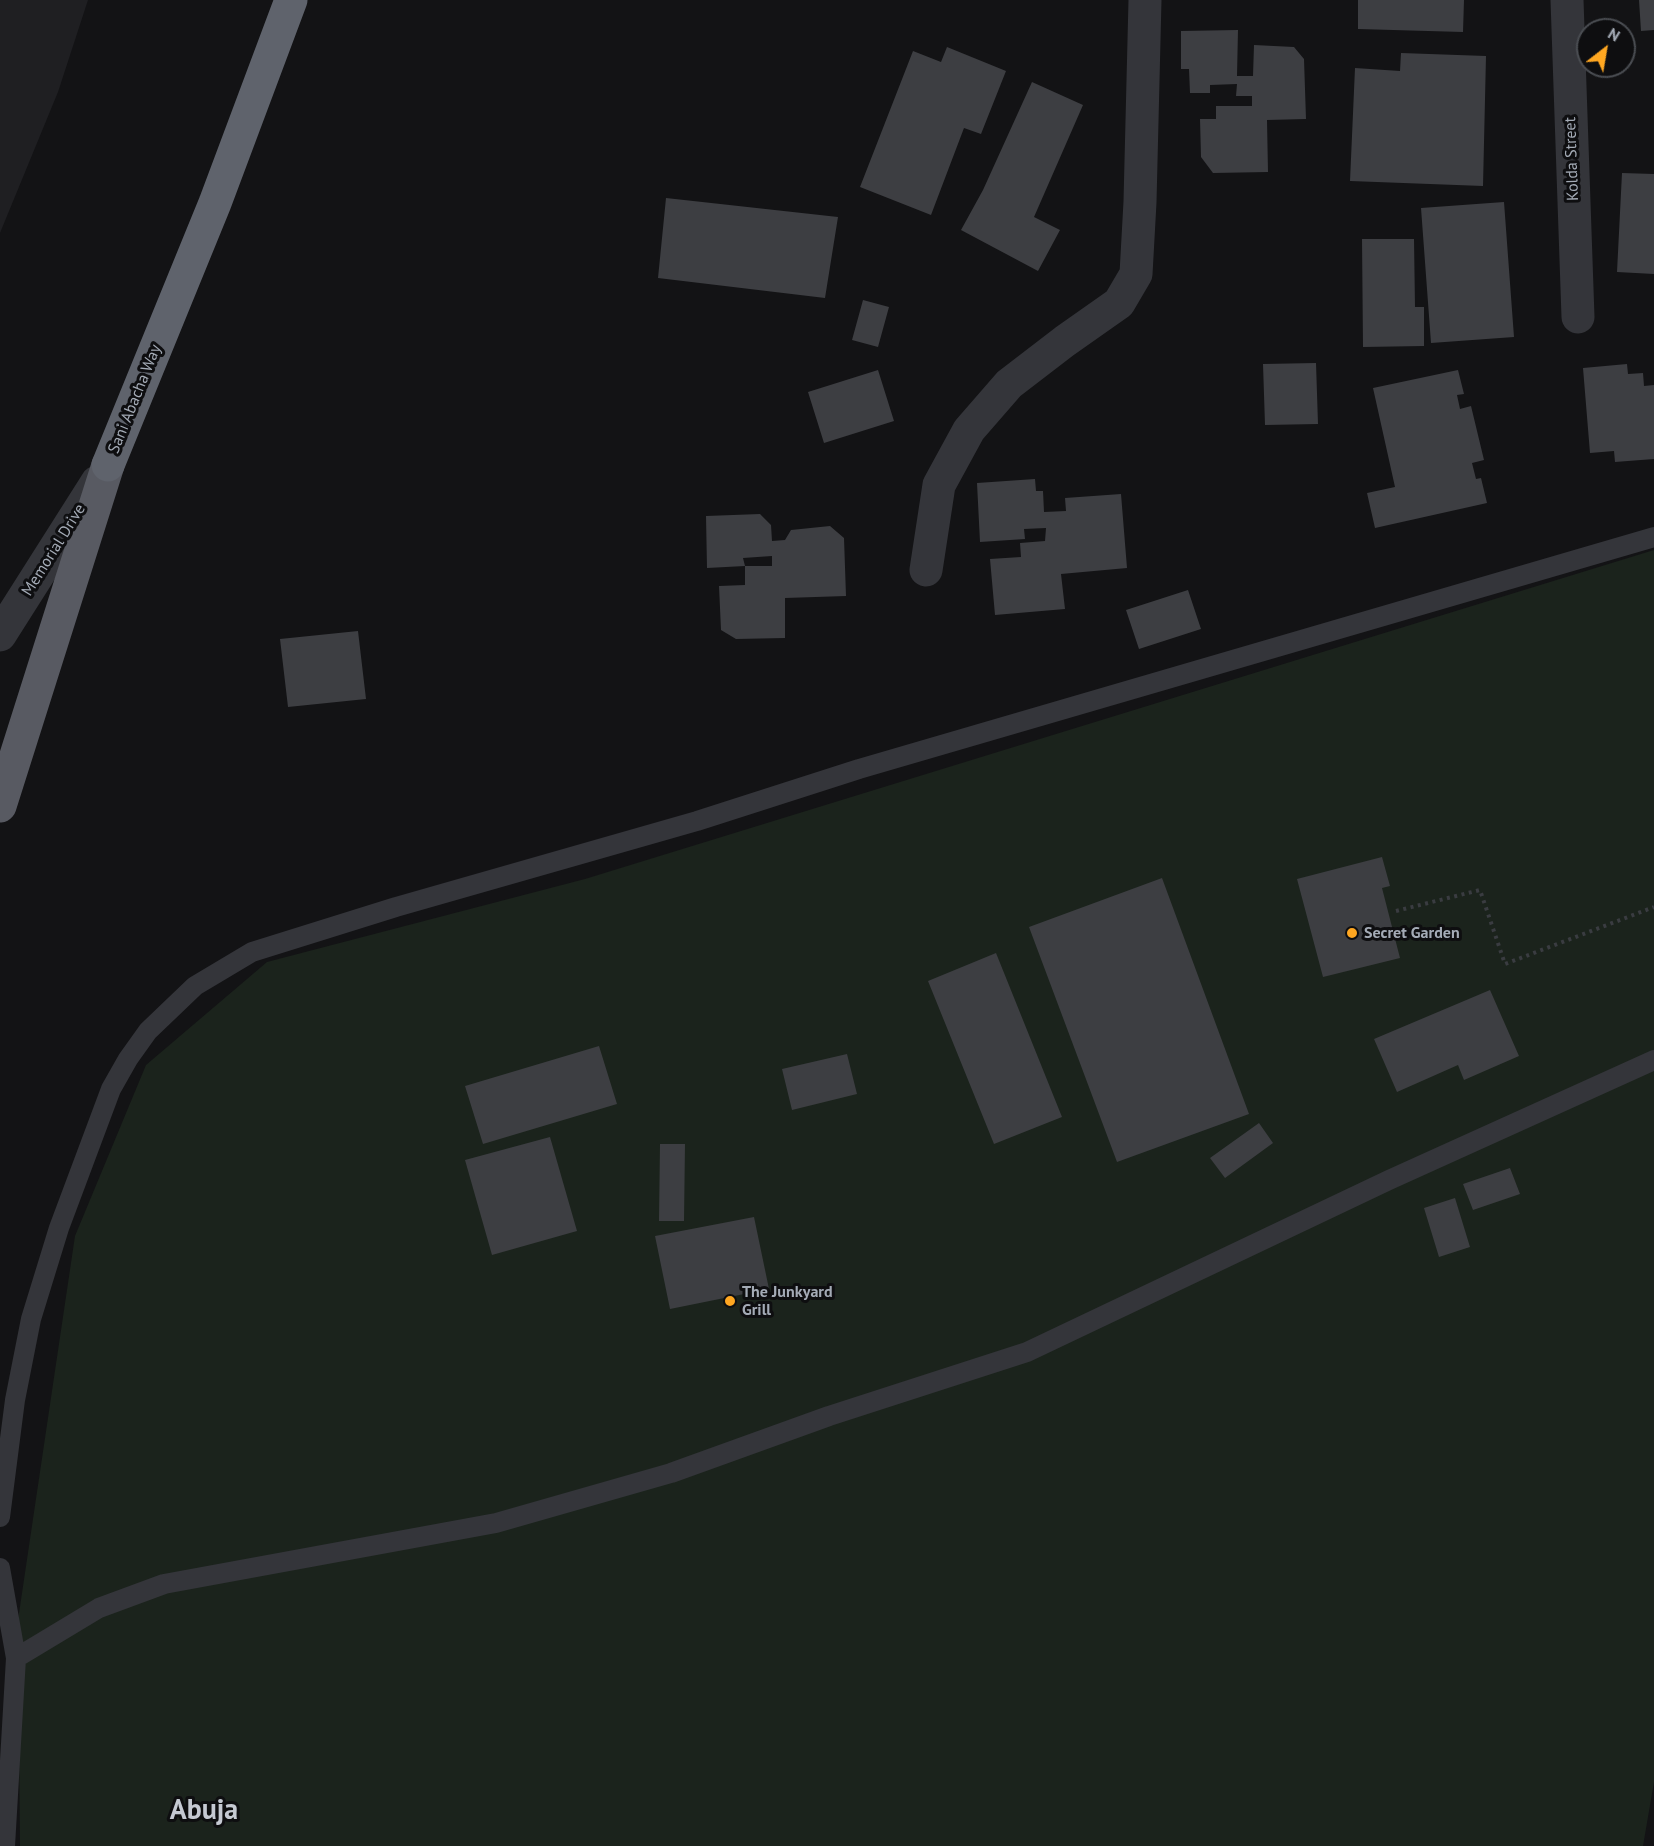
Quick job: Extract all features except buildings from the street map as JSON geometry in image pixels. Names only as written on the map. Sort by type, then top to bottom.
[{"type":"highway","name":"Sani Abacha Way","points":[[0,806],[108,465],[215,203],[291,0]]},
{"type":"street","points":[[926,570],[939,485],[969,430],[1009,384],[1119,303],[1136,274],[1145,0]]},
{"type":"street","name":"Kolda Street","points":[[1567,0],[1578,317]]},
{"type":"street","name":"Memorial Drive","points":[[0,635],[108,465]]},
{"type":"lane","points":[[0,1517],[15,1400],[31,1318],[63,1217],[111,1089],[128,1059],[148,1031],[195,986],[252,952],[396,907],[697,821],[859,769],[1654,537]]},
{"type":"lane","points":[[16,1658],[99,1608],[164,1584],[496,1523],[671,1473],[829,1416],[1027,1352],[1378,1185],[1654,1060]]},
{"type":"lane","points":[[0,1568],[16,1658],[5,1846]]},
{"type":"path","points":[[1396,911],[1480,890],[1505,964],[1654,907]]},
{"type":"shaded area","points":[[0,0],[88,0],[58,92],[0,233]]},
{"type":"shaded area","points":[[1654,550],[1654,1782],[1643,1846],[20,1846],[18,1620],[75,1236],[146,1065],[267,962],[585,879]]},
{"type":"place","name":"Secret Garden","points":[[1352,933]]},
{"type":"place","name":"The Junkyard Grill","points":[[730,1301]]},
{"type":"district","name":"Abuja","points":[[204,1811]]}]
